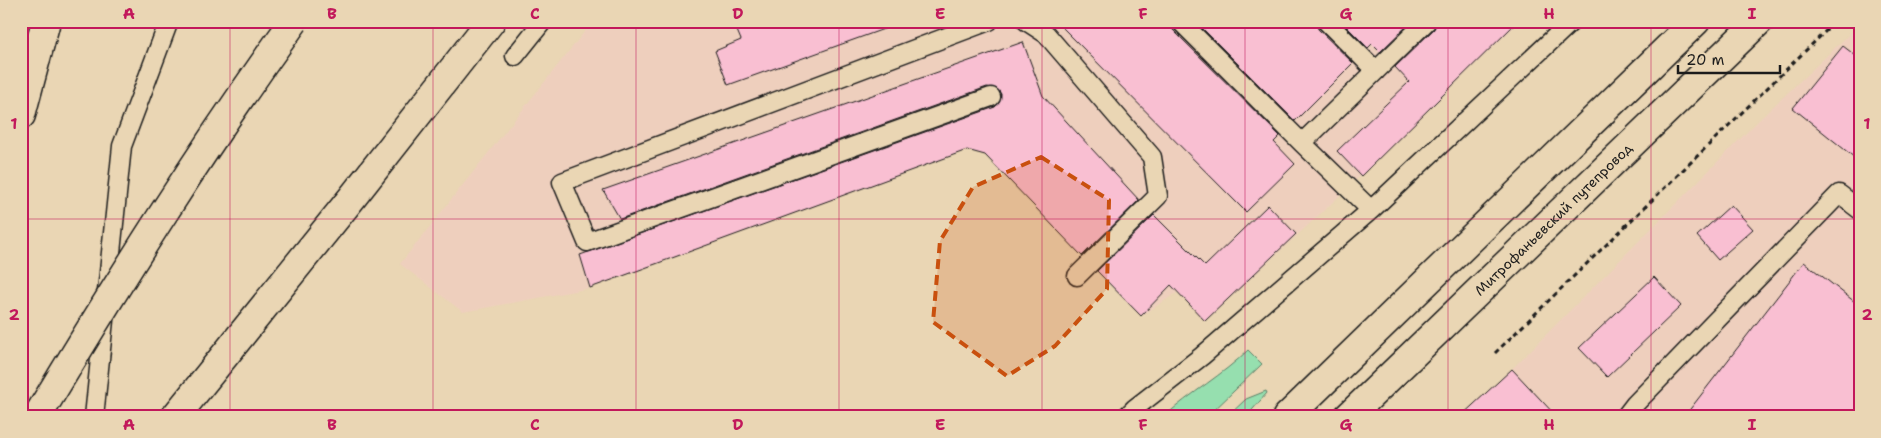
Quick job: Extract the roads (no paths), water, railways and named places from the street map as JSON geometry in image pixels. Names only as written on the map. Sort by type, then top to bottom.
[{"type":"main road","points":[[21,115],[46,21]]},
{"type":"main road","points":[[37,417],[123,274],[182,183],[294,21]]},
{"type":"main road","points":[[175,417],[351,200],[491,21]]},
{"type":"main road","points":[[1295,408],[1696,21]]},
{"type":"main road","name":"Митрофаньевский путепровод","points":[[1348,417],[1760,21]]},
{"type":"lane","points":[[94,417],[122,146],[169,21]]},
{"type":"lane","points":[[515,56],[543,21]]},
{"type":"lane","points":[[989,21],[562,182],[587,242],[991,97]]},
{"type":"lane","points":[[1026,21],[1046,34],[1152,157],[1158,196],[1077,276]]},
{"type":"lane","points":[[1180,21],[1372,210]]},
{"type":"lane","points":[[1326,21],[1376,71]]},
{"type":"lane","points":[[1302,143],[1427,21]]},
{"type":"lane","points":[[1126,417],[1202,356],[1372,210],[1572,21]]},
{"type":"lane","points":[[1625,417],[1634,404],[1839,194],[1860,210]]}]
